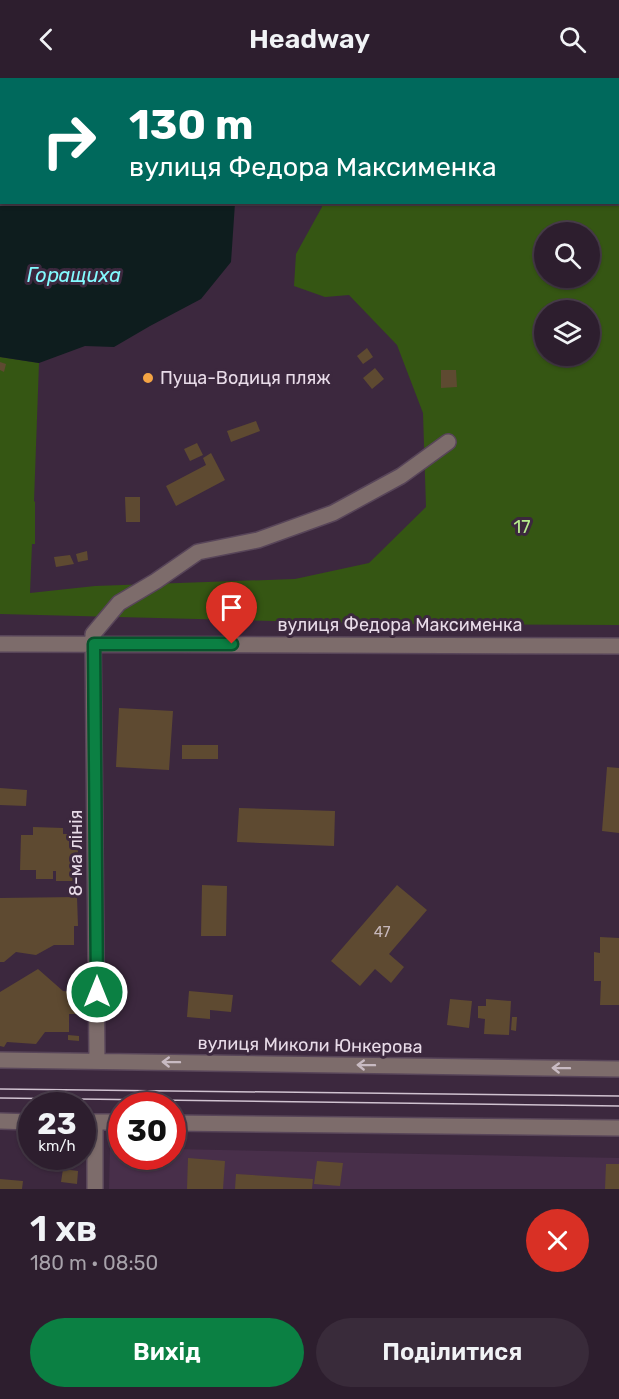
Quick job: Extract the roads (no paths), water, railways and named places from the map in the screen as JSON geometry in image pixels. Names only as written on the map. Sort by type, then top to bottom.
[{"type":"street","points":[[94,644],[93,634],[119,603],[198,552],[258,540],[333,513],[401,476],[448,442]]},
{"type":"street","name":"вулиця Федора Максименка","points":[[0,644],[619,646]]},
{"type":"street","name":"8-ма лінія","points":[[94,644],[97,1061]]},
{"type":"street","name":"вулиця Миколи Юнкерова","points":[[0,1060],[619,1069]]},
{"type":"street","points":[[0,1121],[18,1122]]},
{"type":"street","points":[[186,1123],[619,1128]]},
{"type":"street","points":[[93,1170],[95,1189]]},
{"type":"water","name":"Горащиха","points":[[0,204],[235,204],[231,262],[201,299],[114,347],[85,346],[39,363],[0,357]]},
{"type":"tram line","points":[[0,1089],[619,1096]]},
{"type":"tram line","points":[[0,1098],[619,1106]]},
{"type":"place","name":"Пуща-Водиця пляж","points":[[148,378]]},
{"type":"park label","name":"17","points":[[522,527]]}]
